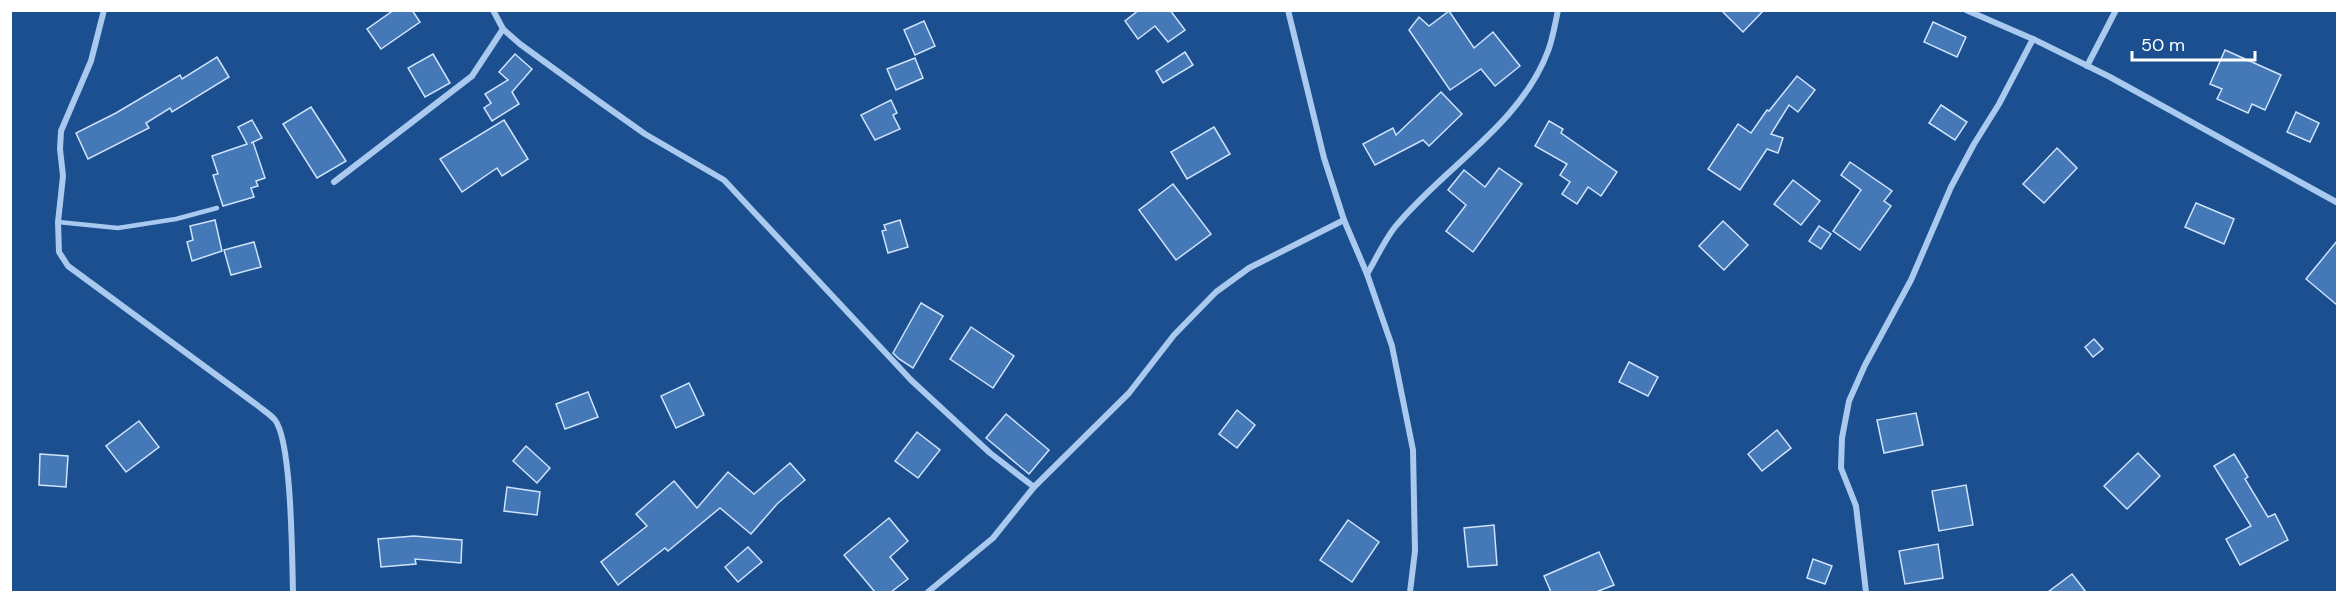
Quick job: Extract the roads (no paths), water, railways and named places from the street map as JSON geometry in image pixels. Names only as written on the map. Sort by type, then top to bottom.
[{"type":"street","points":[[104,10],[91,61],[61,131],[63,176],[58,222],[59,252],[68,266],[276,421],[283,437],[287,466],[293,592]]},
{"type":"street","points":[[493,10],[503,29],[520,44],[645,134],[724,180],[911,380],[990,453],[1034,488]]},
{"type":"street","points":[[1288,10],[1324,158],[1344,220],[1367,274],[1392,346],[1413,450],[1414,551],[1410,592]]},
{"type":"street","points":[[1367,274],[1394,228],[1437,183],[1484,141],[1527,92],[1548,51],[1558,10]]},
{"type":"street","points":[[1966,10],[2033,39],[2087,66],[2337,203]]},
{"type":"street","points":[[2087,66],[2116,10]]},
{"type":"street","points":[[334,182],[472,76],[503,29]]},
{"type":"street","points":[[1866,592],[1861,567],[1856,506],[1841,468],[1842,438],[1849,401],[1865,365],[1911,280],[1952,187],[2033,39]]},
{"type":"street","points":[[928,592],[993,538],[1034,488],[1129,393],[1173,335],[1216,292],[1249,268],[1344,220]]},
{"type":"lane","points":[[58,222],[118,228],[176,219],[217,207]]}]
